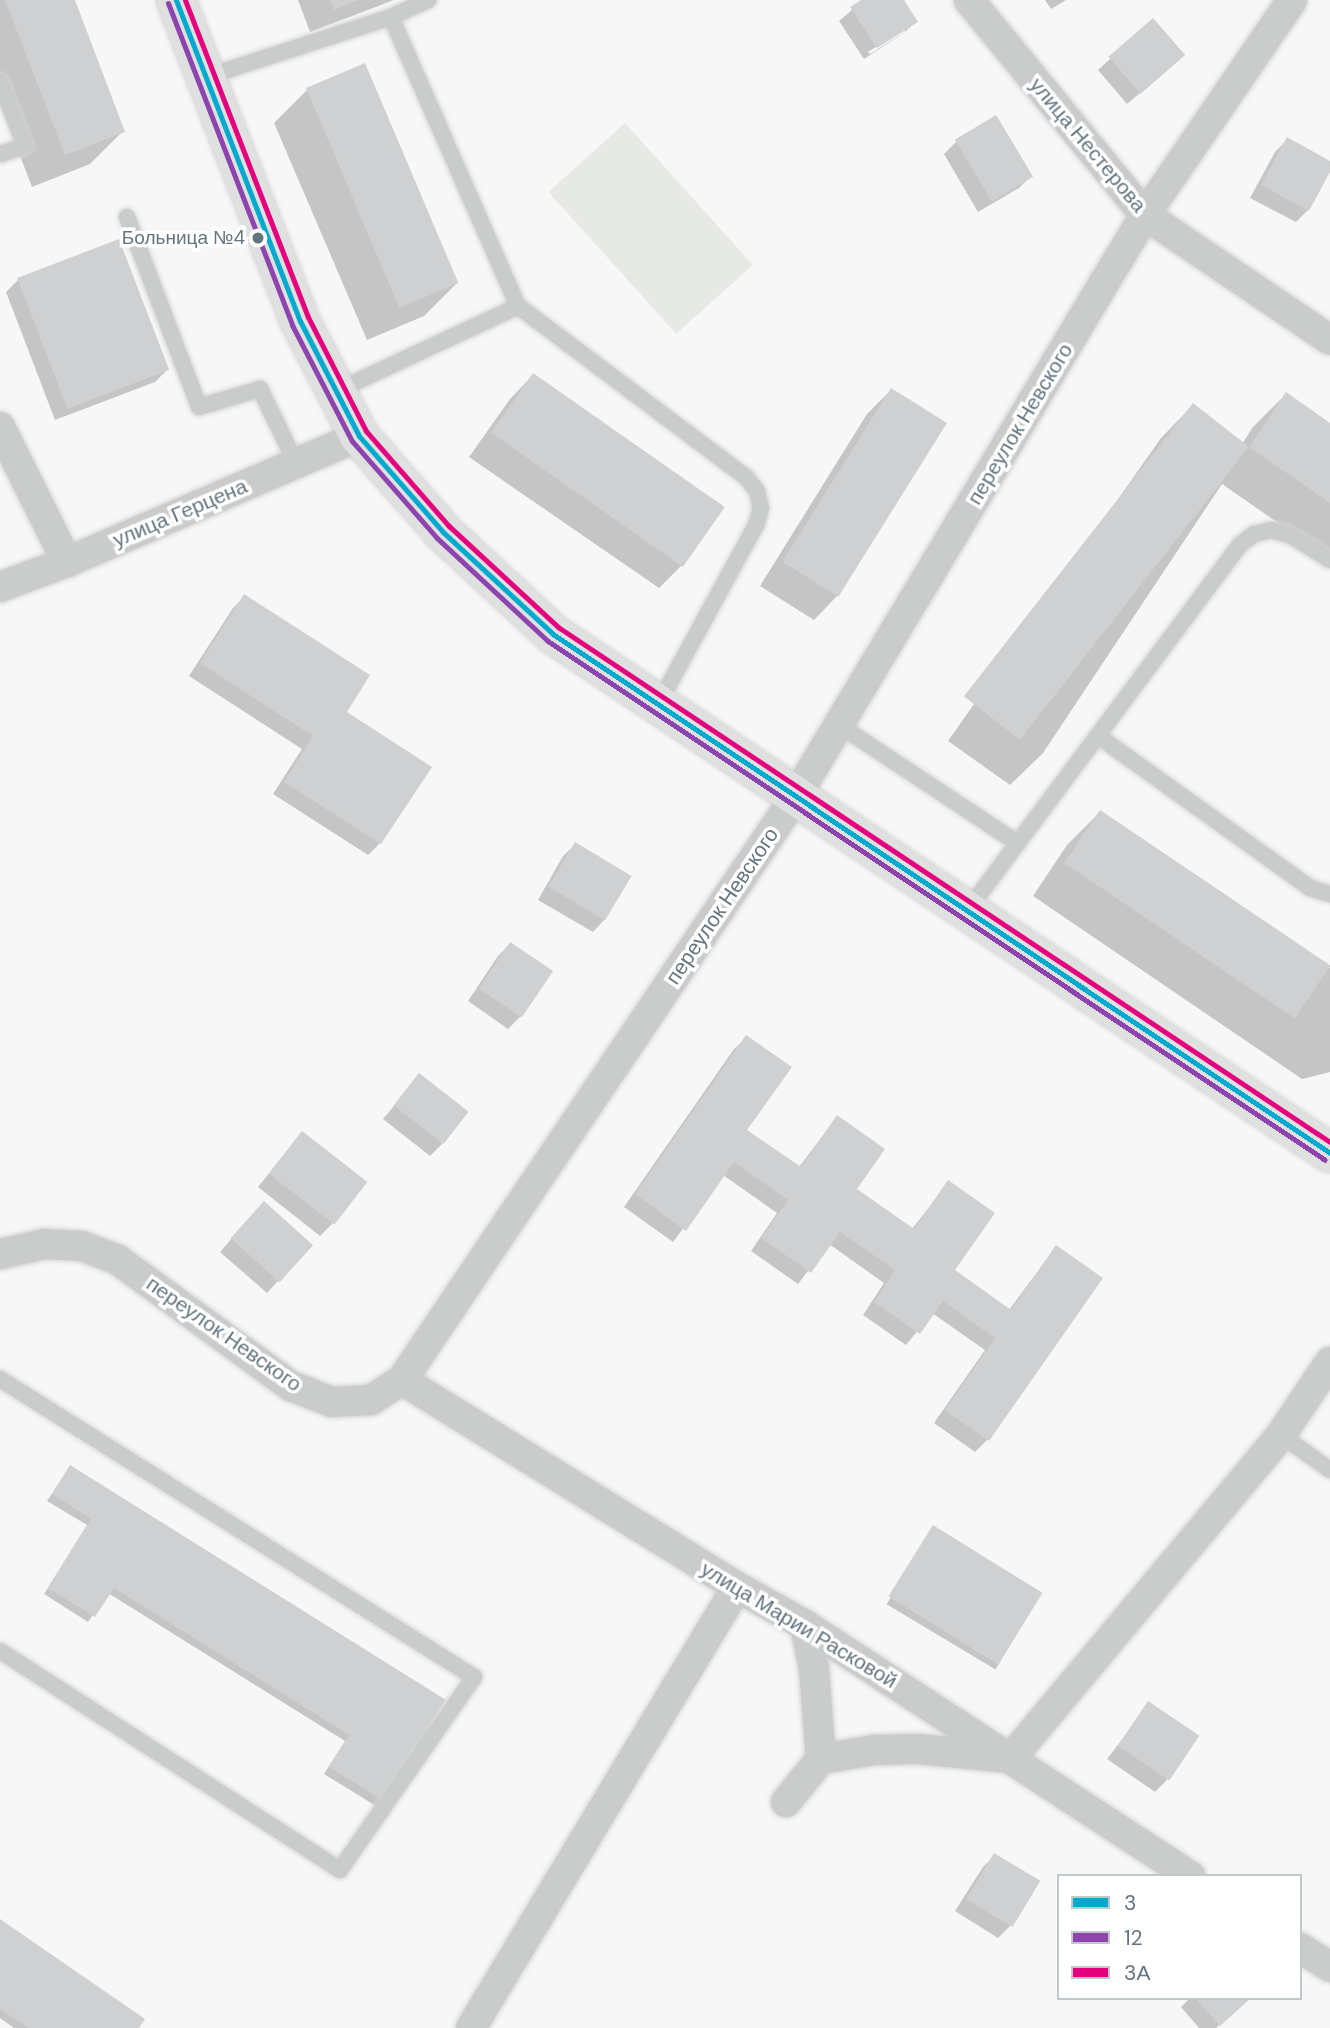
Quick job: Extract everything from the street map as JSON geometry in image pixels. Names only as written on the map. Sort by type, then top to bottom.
[{"type":"main road","points":[[176,0],[300,321],[359,436],[443,532],[553,634],[1330,1153]]},
{"type":"street","name":"улица Нестерова","points":[[969,0],[1145,215],[1330,340]]},
{"type":"street","name":"переулок Невского","points":[[0,1254],[44,1244],[82,1246],[118,1260],[291,1386],[332,1402],[371,1400],[402,1380],[796,796],[1145,215],[1292,0]]},
{"type":"street","points":[[0,427],[67,562]]},
{"type":"street","name":"улица Герцена","points":[[0,587],[67,562],[359,436]]},
{"type":"street","points":[[786,1802],[821,1759],[874,1750],[917,1749],[1011,1758],[1281,1435],[1330,1362]]},
{"type":"street","name":"улица Марии Расковой","points":[[402,1380],[737,1587],[805,1625],[1187,1874]]},
{"type":"street","points":[[471,2028],[737,1587]]},
{"type":"street","points":[[805,1625],[815,1680],[821,1759]]},
{"type":"street","points":[[1302,1949],[1330,1967]]},
{"type":"lane","points":[[206,77],[391,17],[428,0]]},
{"type":"lane","points":[[391,17],[518,306],[746,477],[757,491],[761,508],[756,525],[658,705]]},
{"type":"lane","points":[[0,80],[24,146],[0,154]]},
{"type":"lane","points":[[127,218],[199,407],[260,389],[296,463]]},
{"type":"lane","points":[[336,392],[518,306]]},
{"type":"lane","points":[[967,911],[1240,545],[1254,534],[1272,530],[1290,536],[1330,560]]},
{"type":"lane","points":[[839,725],[1017,843]]},
{"type":"lane","points":[[1098,736],[1310,888],[1330,894]]},
{"type":"lane","points":[[0,1379],[474,1677],[340,1870],[0,1651]]},
{"type":"lane","points":[[1281,1435],[1330,1470]]},
{"type":"shaded area","points":[[625,123],[753,265],[676,334],[548,192]]},
{"type":"building","points":[[5,0],[75,0],[125,132],[65,155]]},
{"type":"building","points":[[330,0],[359,0],[334,10]]},
{"type":"building","points":[[861,0],[904,0],[918,22],[877,48],[850,7]]},
{"type":"building","points":[[1153,18],[1185,55],[1141,94],[1108,57]]},
{"type":"building","points":[[365,63],[458,283],[399,308],[306,88]]},
{"type":"building","points":[[996,115],[1033,177],[992,201],[955,140]]},
{"type":"building","points":[[1287,137],[1330,161],[1330,172],[1309,211],[1261,185]]},
{"type":"building","points":[[119,239],[169,370],[67,409],[17,278]]},
{"type":"building","points":[[533,373],[725,507],[683,567],[491,433]]},
{"type":"building","points":[[891,388],[947,423],[838,597],[782,562]]},
{"type":"building","points":[[1286,392],[1330,423],[1330,503],[1249,447]]},
{"type":"building","points":[[1193,403],[1249,447],[1020,740],[964,696]]},
{"type":"building","points":[[244,594],[370,675],[347,712],[432,767],[381,844],[284,782],[313,736],[200,663]]},
{"type":"building","points":[[1100,810],[1330,965],[1295,1019],[1064,863]]},
{"type":"building","points":[[575,842],[632,876],[605,921],[548,887]]},
{"type":"building","points":[[510,942],[553,971],[522,1018],[479,988]]},
{"type":"building","points":[[746,1035],[792,1067],[747,1130],[801,1167],[837,1115],[885,1149],[857,1189],[914,1229],[948,1180],[995,1213],[955,1270],[1011,1310],[1056,1245],[1103,1278],[989,1441],[945,1410],[995,1338],[943,1301],[920,1334],[874,1302],[895,1270],[840,1232],[811,1273],[761,1238],[788,1200],[734,1162],[686,1231],[635,1194]]},
{"type":"building","points":[[419,1073],[469,1112],[443,1144],[394,1105]]},
{"type":"building","points":[[302,1131],[367,1182],[334,1225],[269,1174]]},
{"type":"building","points":[[264,1201],[313,1245],[280,1282],[231,1238]]},
{"type":"building","points":[[70,1465],[446,1700],[383,1801],[329,1767],[349,1735],[114,1588],[95,1617],[48,1588],[91,1519],[52,1494]]},
{"type":"building","points":[[933,1525],[1042,1593],[998,1665],[888,1596]]},
{"type":"building","points":[[1148,1701],[1199,1736],[1169,1780],[1118,1746]]},
{"type":"building","points":[[994,1853],[1040,1881],[1012,1927],[966,1899]]},
{"type":"building","points":[[0,1919],[145,2019],[139,2028],[28,2028],[0,2009]]},
{"type":"building","points":[[1197,2000],[1249,2000],[1220,2026]]},
{"type":"transit line","name":"3","points":[[176,0],[300,321],[359,436],[443,532],[553,634],[1330,1153]]},
{"type":"transit line","name":"3А","points":[[185,0],[308,317],[366,431],[449,526],[558,627],[1330,1142]]},
{"type":"transit line","name":"12","points":[[168,3],[292,325],[352,441],[437,538],[548,641],[1325,1160]]},
{"type":"place","name":"Больница №4","points":[[258,238]]}]
